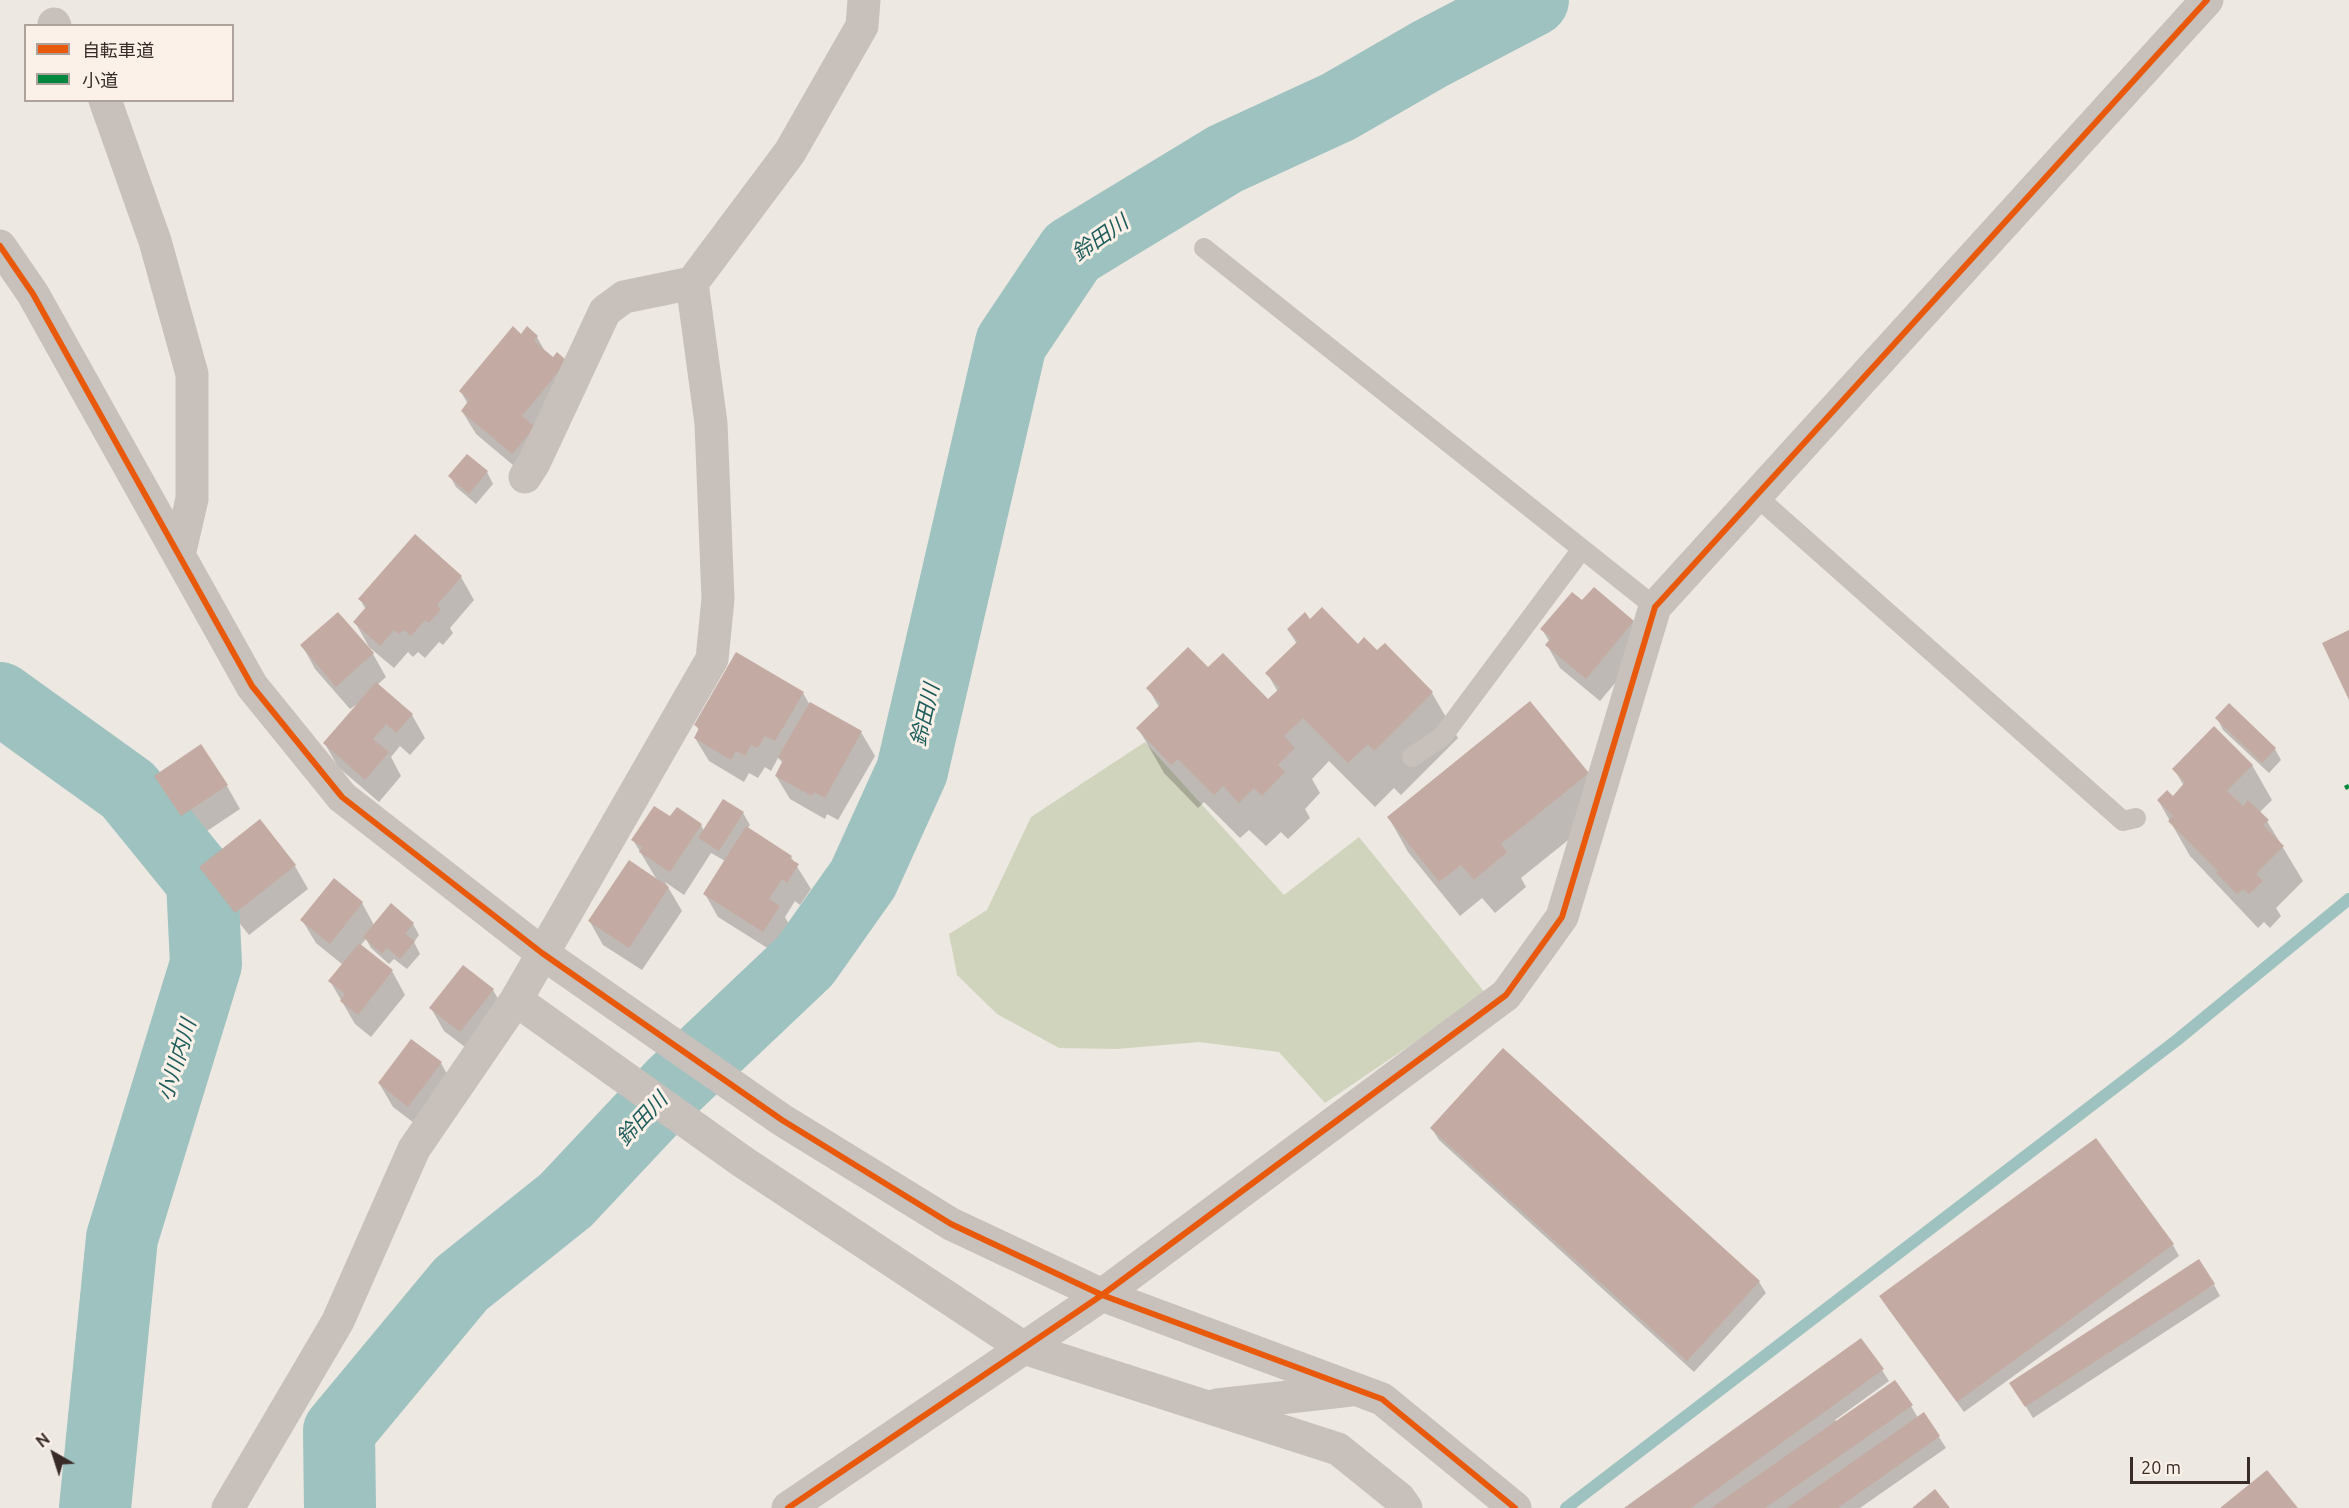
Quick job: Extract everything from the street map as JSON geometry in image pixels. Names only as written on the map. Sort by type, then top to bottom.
[{"type":"street","points":[[525,477],[534,463],[605,311],[624,297],[692,283],[790,152],[862,26],[864,0]]},
{"type":"street","points":[[788,1508],[1102,1294],[1506,995],[1562,917],[1655,607],[2207,0]]},
{"type":"street","points":[[106,102],[155,242],[192,374],[192,499],[179,555]]},
{"type":"street","points":[[0,246],[33,294],[252,686],[342,797],[542,953],[782,1120],[951,1224],[1102,1294],[1382,1399],[1515,1508]]},
{"type":"street","points":[[228,1508],[338,1321],[414,1149],[516,1000],[712,659],[717,599],[711,423],[692,283]]},
{"type":"street","points":[[516,1000],[743,1162],[1024,1348],[1338,1449],[1399,1497],[1406,1508]]},
{"type":"street","points":[[1206,1406],[1357,1389]]},
{"type":"lane","points":[[1204,248],[1655,607]]},
{"type":"lane","points":[[1756,496],[2122,821],[2136,818]]},
{"type":"lane","points":[[1412,757],[1442,737],[1582,549]]},
{"type":"green space","points":[[1145,742],[1284,895],[1359,837],[1486,994],[1325,1103],[1279,1052],[1199,1042],[1117,1049],[1059,1048],[997,1014],[957,975],[949,934],[987,910],[1031,817]]},
{"type":"building","points":[[513,326],[521,334],[527,326],[538,336],[534,341],[553,357],[557,352],[567,361],[522,416],[535,427],[512,454],[461,411],[469,400],[459,391]]},
{"type":"building","points":[[467,454],[488,471],[469,494],[448,476]]},
{"type":"building","points":[[415,534],[462,576],[437,605],[441,609],[429,623],[425,620],[411,636],[404,630],[399,634],[394,630],[380,646],[353,622],[367,606],[358,599]]},
{"type":"building","points":[[1594,587],[1634,621],[1586,679],[1545,645],[1551,638],[1540,629],[1572,592],[1582,600]]},
{"type":"building","points":[[1322,607],[1358,644],[1364,637],[1377,650],[1385,643],[1433,692],[1374,751],[1368,744],[1348,763],[1303,718],[1284,736],[1295,748],[1278,765],[1285,772],[1262,796],[1254,788],[1239,803],[1223,786],[1214,795],[1178,759],[1171,765],[1136,728],[1161,704],[1146,688],[1188,647],[1208,667],[1223,653],[1268,699],[1280,688],[1265,673],[1298,641],[1287,629],[1305,612],[1310,619]]},
{"type":"building","points":[[338,612],[374,653],[336,687],[300,645]]},
{"type":"building","points":[[2349,630],[2349,700],[2322,643]]},
{"type":"building","points":[[736,652],[804,692],[775,741],[765,736],[758,748],[751,745],[745,756],[736,751],[731,760],[694,738],[699,728],[694,725]]},
{"type":"building","points":[[376,682],[413,714],[396,733],[386,724],[373,739],[389,752],[365,780],[323,743]]},
{"type":"building","points":[[1530,701],[1589,773],[1501,844],[1507,852],[1474,880],[1461,865],[1439,882],[1387,817]]},
{"type":"building","points":[[810,702],[862,731],[825,798],[814,792],[812,796],[775,776],[783,760],[778,757]]},
{"type":"building","points":[[2229,703],[2276,748],[2262,763],[2215,718]]},
{"type":"building","points":[[2214,726],[2253,765],[2227,791],[2243,806],[2248,800],[2269,820],[2263,825],[2284,846],[2256,874],[2263,881],[2249,894],[2243,889],[2237,894],[2216,873],[2218,871],[2168,821],[2173,816],[2157,800],[2167,790],[2173,796],[2185,782],[2172,769]]},
{"type":"building","points":[[201,744],[228,785],[181,816],[154,776]]},
{"type":"building","points":[[723,799],[744,812],[719,851],[698,838]]},
{"type":"building","points":[[654,806],[670,816],[677,807],[702,824],[670,872],[639,852],[642,847],[631,840]]},
{"type":"building","points":[[260,819],[296,865],[235,913],[199,867]]},
{"type":"building","points":[[746,826],[792,856],[790,859],[799,864],[787,883],[782,879],[769,899],[780,906],[763,932],[703,894]]},
{"type":"building","points":[[629,860],[669,887],[629,948],[588,921]]},
{"type":"building","points":[[334,878],[363,902],[330,944],[300,920]]},
{"type":"building","points":[[391,903],[414,923],[405,934],[415,941],[400,959],[387,948],[382,954],[363,937]]},
{"type":"building","points":[[359,943],[393,970],[358,1015],[340,1001],[345,994],[328,981]]},
{"type":"building","points":[[463,965],[494,989],[460,1032],[429,1008]]},
{"type":"building","points":[[411,1039],[442,1062],[408,1107],[378,1083]]},
{"type":"building","points":[[1503,1048],[1760,1281],[1687,1361],[1430,1128]]},
{"type":"building","points":[[2096,1138],[2174,1244],[1957,1402],[1879,1296]]},
{"type":"building","points":[[2199,1259],[2215,1284],[2025,1407],[2009,1383]]},
{"type":"building","points":[[1861,1338],[1884,1369],[1691,1508],[1624,1508]]},
{"type":"building","points":[[1895,1380],[1913,1405],[1765,1508],[1711,1508]]},
{"type":"building","points":[[1924,1412],[1940,1436],[1838,1508],[1787,1508]]},
{"type":"building","points":[[2267,1470],[2298,1508],[2220,1508]]},
{"type":"building","points":[[1935,1489],[1950,1508],[1912,1508]]},
{"type":"waterway","name":"鈴田川","points":[[340,1508],[339,1431],[461,1284],[566,1200],[673,1086],[805,961],[863,879],[912,771],[1011,343],[1072,252],[1225,159],[1338,107],[1430,54],[1533,0]]},
{"type":"waterway","name":"小川内川","points":[[0,698],[128,790],[202,881],[206,964],[122,1238],[95,1508]]},
{"type":"waterway","points":[[1566,1508],[2177,1040],[2349,899]]},
{"type":"marked path","points":[[2345,788],[2349,786]]},
{"type":"cycle path","points":[[788,1508],[1102,1295],[1506,995],[1562,917],[1655,607],[2207,0]]},
{"type":"cycle path","points":[[0,246],[33,294],[252,686],[342,797],[542,953],[782,1120],[951,1224],[1102,1295],[1382,1399],[1515,1508]]}]
